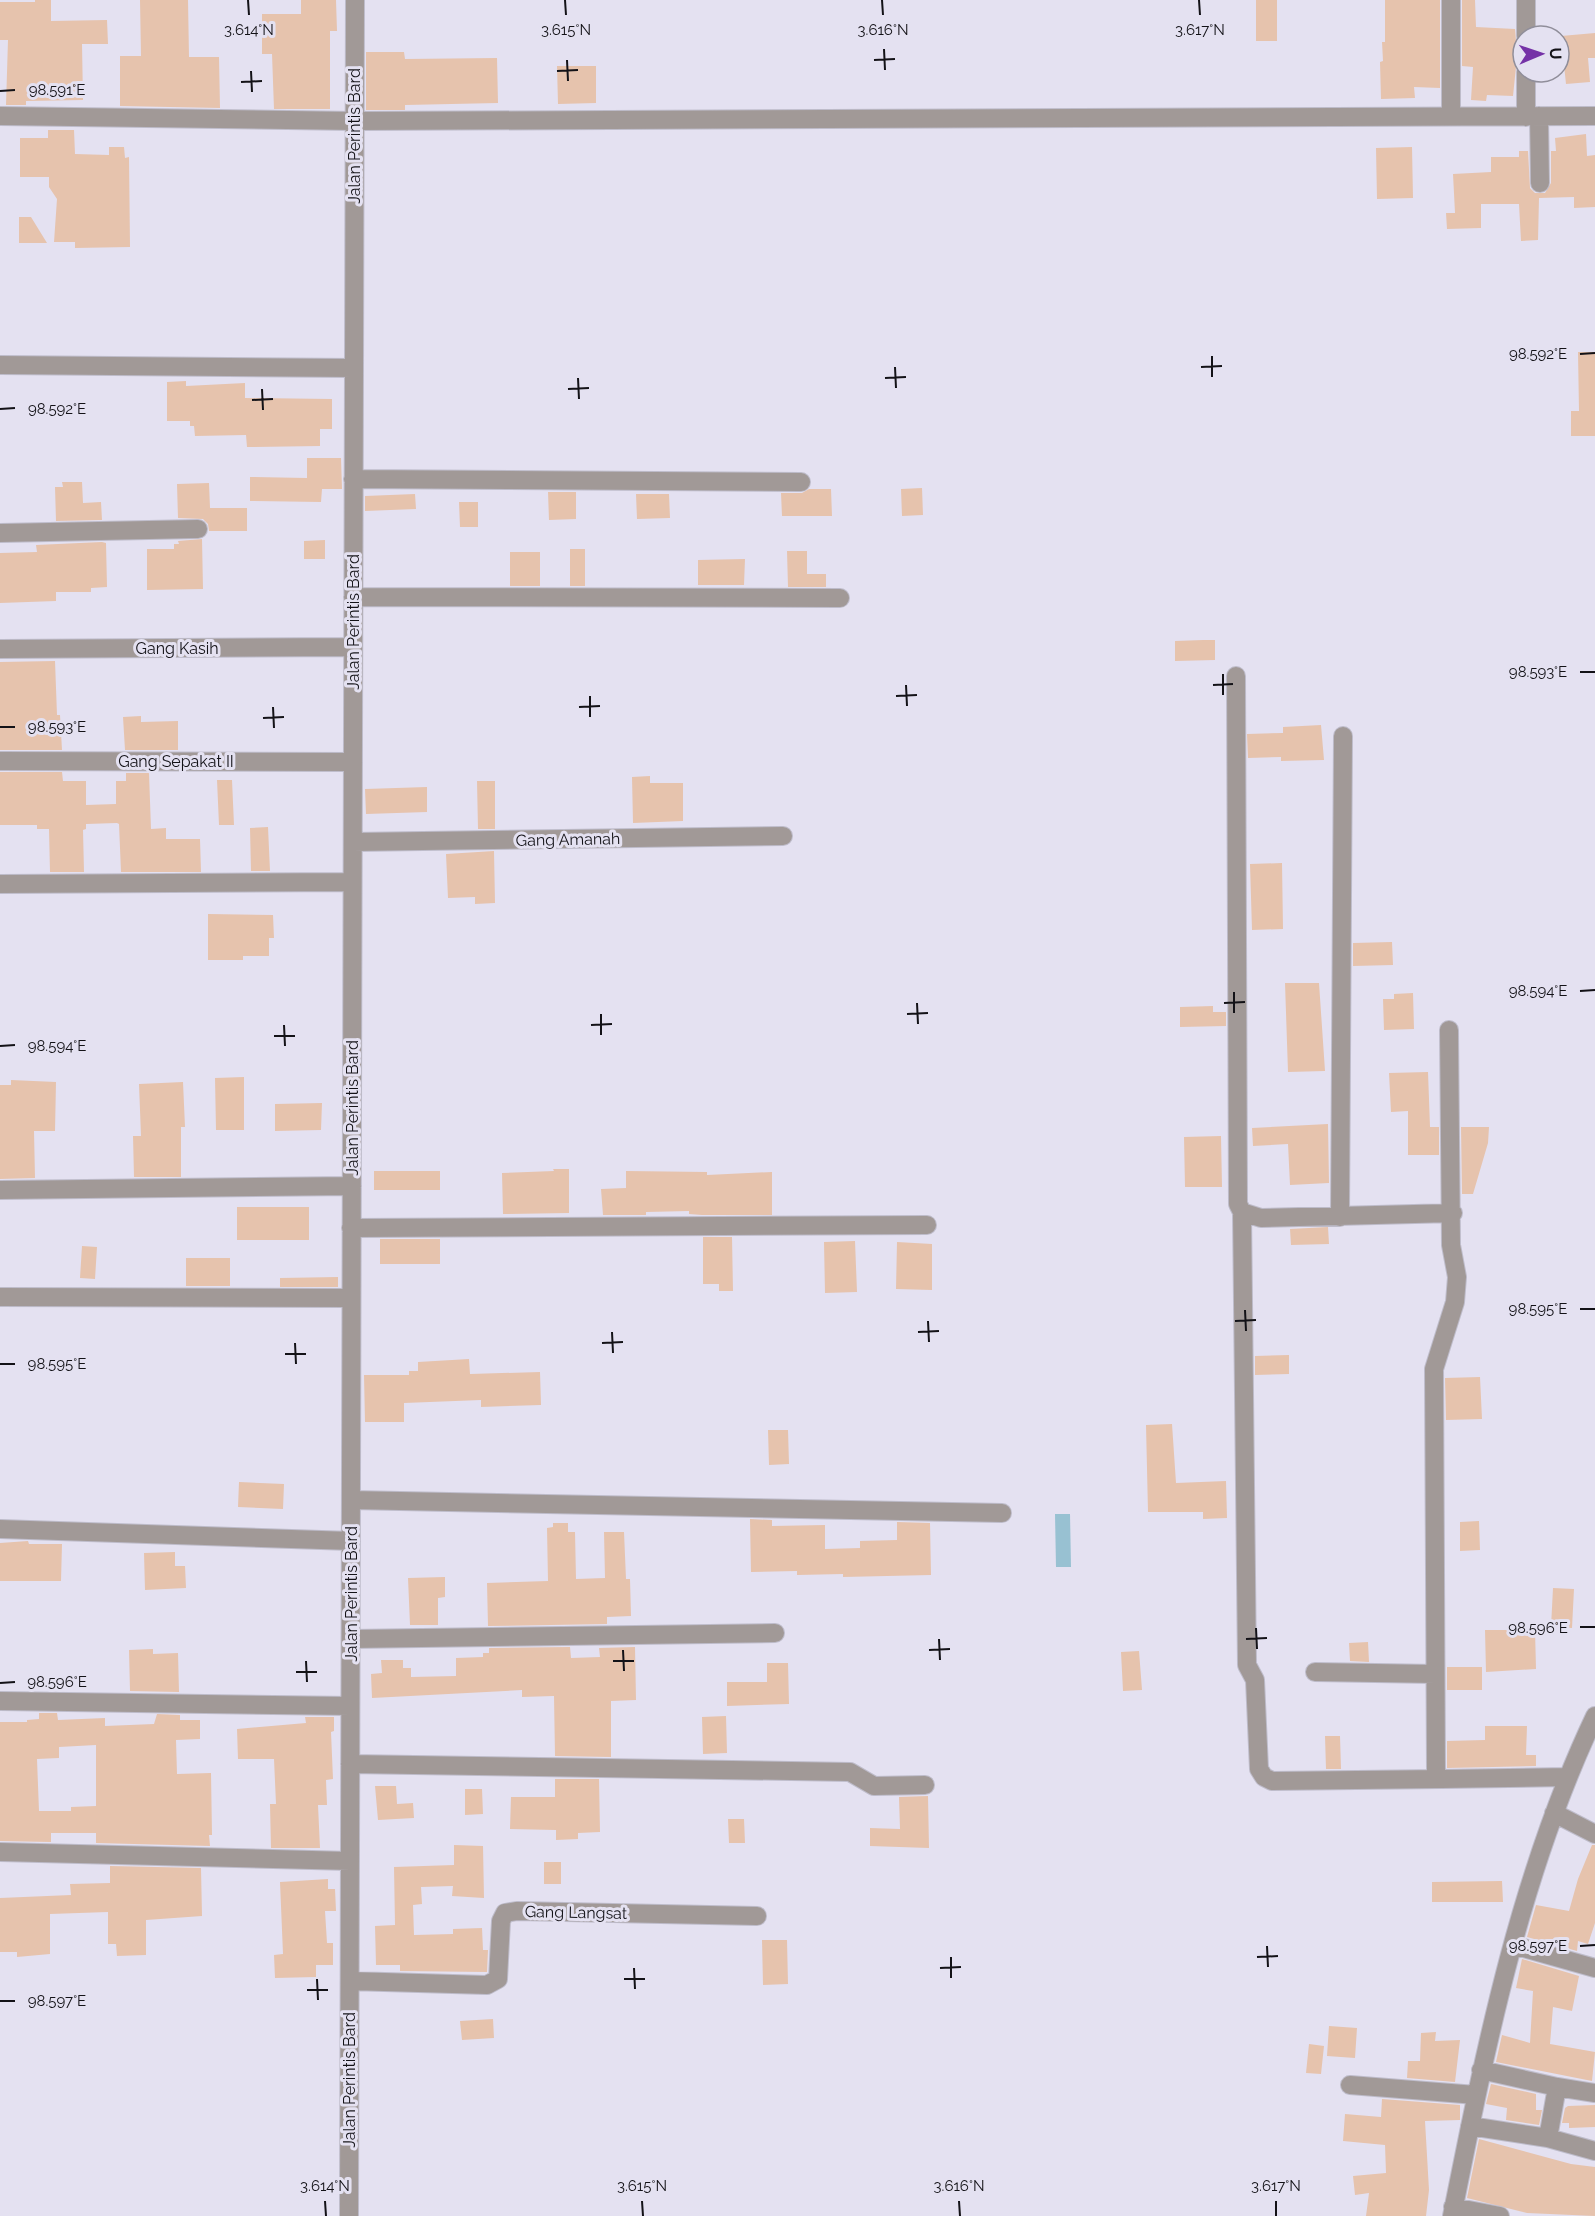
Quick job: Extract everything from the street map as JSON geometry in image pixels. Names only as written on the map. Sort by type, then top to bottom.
[{"type":"street","name":"Jalan Perintis Bard","points":[[349,2216],[355,0]]},
{"type":"street","points":[[1451,0],[1451,117]]},
{"type":"street","points":[[1526,0],[1526,24]]},
{"type":"street","points":[[1528,84],[1539,183]]},
{"type":"street","points":[[0,116],[354,121],[1595,116]]},
{"type":"street","points":[[0,365],[354,368]]},
{"type":"street","points":[[354,479],[801,482]]},
{"type":"street","points":[[0,533],[198,530]]},
{"type":"street","points":[[353,597],[840,598]]},
{"type":"street","name":"Gang Kasih","points":[[0,649],[353,647]]},
{"type":"street","points":[[1236,676],[1238,1204],[1242,1212],[1247,1665],[1255,1680],[1259,1769],[1264,1777],[1272,1781],[1568,1777]]},
{"type":"street","points":[[1340,1217],[1343,736]]},
{"type":"street","name":"Gang Sepakat II","points":[[0,761],[353,762]]},
{"type":"street","name":"Gang Amanah","points":[[352,842],[783,836]]},
{"type":"street","points":[[0,884],[352,882]]},
{"type":"street","points":[[1441,1779],[1436,1773],[1434,1369],[1455,1302],[1457,1277],[1451,1245],[1449,1030]]},
{"type":"street","points":[[0,1190],[352,1186]]},
{"type":"street","points":[[1242,1212],[1261,1218],[1452,1213]]},
{"type":"street","points":[[351,1228],[927,1225]]},
{"type":"street","points":[[0,1297],[351,1298]]},
{"type":"street","points":[[351,1500],[1002,1513]]},
{"type":"street","points":[[0,1529],[351,1541]]},
{"type":"street","points":[[351,1639],[775,1633]]},
{"type":"street","points":[[1314,1672],[1435,1674]]},
{"type":"street","points":[[0,1701],[350,1706]]},
{"type":"street","points":[[1500,2216],[1452,2212],[1481,2070],[1532,1875],[1568,1777],[1595,1716]]},
{"type":"street","points":[[350,1764],[850,1772],[874,1786],[925,1785]]},
{"type":"street","points":[[1554,1813],[1595,1834]]},
{"type":"street","points":[[0,1852],[350,1861]]},
{"type":"street","name":"Gang Langsat","points":[[350,1981],[487,1985],[498,1978],[501,1921],[505,1913],[517,1911],[757,1916]]},
{"type":"street","points":[[1513,1945],[1595,1968]]},
{"type":"street","points":[[1481,2070],[1595,2093]]},
{"type":"street","points":[[1350,2085],[1476,2095]]},
{"type":"street","points":[[1548,2138],[1557,2087]]},
{"type":"street","points":[[1470,2126],[1548,2138],[1595,2151]]},
{"type":"water","points":[[1055,1514],[1070,1514],[1071,1567],[1056,1567]]},
{"type":"building","points":[[35,0],[51,0],[51,21],[107,20],[108,44],[82,44],[83,100],[26,101],[26,105],[6,105],[8,40],[0,40],[0,2],[35,2]]},
{"type":"building","points":[[140,0],[188,0],[189,57],[219,57],[220,108],[120,106],[120,56],[141,56]]},
{"type":"building","points":[[301,0],[336,0],[337,31],[330,31],[330,109],[274,109],[272,54],[262,54],[262,14],[301,14]]},
{"type":"building","points":[[1256,0],[1277,0],[1277,41],[1256,41]]},
{"type":"building","points":[[1385,0],[1440,0],[1440,88],[1414,87],[1415,98],[1381,99],[1380,62],[1383,61],[1382,42],[1385,42]]},
{"type":"building","points":[[1462,0],[1475,0],[1476,27],[1511,29],[1513,96],[1487,95],[1486,101],[1471,100],[1473,67],[1462,66]]},
{"type":"building","points":[[1595,33],[1595,58],[1588,58],[1590,82],[1571,84],[1571,35]]},
{"type":"building","points":[[366,52],[404,52],[405,59],[497,58],[498,103],[405,105],[405,110],[366,110]]},
{"type":"building","points":[[557,66],[596,66],[596,103],[558,104]]},
{"type":"building","points":[[48,130],[74,130],[75,154],[109,155],[109,147],[124,147],[125,158],[129,157],[130,247],[75,248],[75,242],[54,242],[57,199],[49,187],[49,177],[20,177],[20,138],[48,138]]},
{"type":"building","points":[[1586,134],[1587,156],[1595,155],[1595,207],[1574,208],[1574,197],[1539,198],[1538,240],[1521,241],[1519,204],[1481,204],[1481,228],[1447,229],[1446,213],[1455,213],[1453,174],[1491,172],[1491,157],[1519,157],[1519,151],[1528,151],[1530,188],[1535,193],[1545,193],[1551,183],[1551,151],[1556,151],[1555,138]]},
{"type":"building","points":[[1412,147],[1413,198],[1377,199],[1376,148]]},
{"type":"building","points":[[19,217],[31,217],[47,243],[19,243]]},
{"type":"building","points":[[1578,352],[1595,352],[1595,436],[1571,436],[1571,411],[1579,411]]},
{"type":"building","points":[[186,381],[186,386],[245,383],[245,398],[332,399],[332,429],[320,429],[320,446],[247,447],[246,435],[195,436],[194,426],[190,426],[190,421],[167,421],[167,382]]},
{"type":"building","points":[[307,458],[341,458],[342,489],[322,489],[321,502],[250,501],[250,477],[307,478]]},
{"type":"building","points":[[62,482],[82,482],[83,503],[101,502],[102,520],[56,521],[55,487],[63,487]]},
{"type":"building","points":[[209,483],[210,508],[247,508],[247,531],[209,531],[208,524],[203,519],[178,518],[177,484]]},
{"type":"building","points":[[922,488],[923,515],[902,516],[901,489]]},
{"type":"building","points":[[809,489],[831,489],[832,516],[782,516],[781,493],[802,493]]},
{"type":"building","points":[[548,492],[576,492],[576,519],[549,520]]},
{"type":"building","points":[[415,494],[416,509],[365,511],[365,496]]},
{"type":"building","points":[[636,494],[669,494],[670,518],[637,519]]},
{"type":"building","points":[[459,502],[478,502],[478,527],[460,527]]},
{"type":"building","points":[[202,539],[203,589],[147,590],[147,549],[174,549],[174,544],[179,544],[178,541]]},
{"type":"building","points":[[325,540],[325,559],[304,559],[304,541]]},
{"type":"building","points":[[106,543],[107,587],[91,588],[91,592],[56,592],[56,601],[0,603],[0,553],[37,552],[36,545]]},
{"type":"building","points":[[570,549],[585,549],[585,586],[570,586]]},
{"type":"building","points":[[787,551],[807,551],[807,574],[826,574],[826,587],[788,587]]},
{"type":"building","points":[[510,552],[540,552],[540,586],[510,586]]},
{"type":"building","points":[[745,559],[744,585],[698,585],[698,560]]},
{"type":"building","points":[[1215,640],[1215,660],[1175,661],[1175,641]]},
{"type":"building","points":[[55,661],[57,715],[60,715],[62,750],[0,750],[0,662]]},
{"type":"building","points":[[141,716],[141,722],[178,721],[178,750],[125,750],[123,717]]},
{"type":"building","points":[[1321,725],[1324,760],[1281,761],[1281,757],[1248,758],[1247,734],[1283,733],[1283,727]]},
{"type":"building","points":[[0,772],[62,772],[63,781],[86,781],[86,805],[116,804],[116,781],[126,781],[126,773],[149,773],[151,829],[166,828],[166,839],[200,839],[201,872],[121,872],[119,824],[117,823],[86,824],[86,829],[83,830],[84,872],[50,872],[49,829],[37,829],[37,825],[0,825]]},
{"type":"building","points":[[650,776],[650,783],[683,783],[683,821],[633,823],[632,777]]},
{"type":"building","points":[[217,780],[232,780],[234,825],[219,825]]},
{"type":"building","points":[[477,781],[495,781],[495,829],[478,829]]},
{"type":"building","points":[[427,787],[427,812],[366,814],[365,789]]},
{"type":"building","points":[[268,827],[270,871],[251,871],[250,828]]},
{"type":"building","points":[[494,851],[495,903],[475,904],[475,897],[448,898],[446,854]]},
{"type":"building","points":[[1282,863],[1283,929],[1252,930],[1250,864]]},
{"type":"building","points":[[208,914],[273,915],[274,938],[269,938],[269,956],[243,956],[243,960],[208,960]]},
{"type":"building","points":[[1392,942],[1393,965],[1353,966],[1353,943]]},
{"type":"building","points":[[1285,983],[1319,983],[1325,1071],[1288,1072]]},
{"type":"building","points":[[1413,993],[1414,1029],[1384,1030],[1383,999],[1394,999],[1394,994]]},
{"type":"building","points":[[1213,1006],[1213,1012],[1226,1012],[1226,1026],[1180,1027],[1180,1007]]},
{"type":"building","points":[[1428,1072],[1430,1127],[1439,1127],[1439,1155],[1408,1155],[1408,1111],[1391,1112],[1389,1073]]},
{"type":"building","points":[[244,1077],[244,1130],[216,1130],[215,1078]]},
{"type":"building","points":[[11,1080],[56,1082],[55,1131],[34,1131],[35,1178],[0,1179],[0,1085],[11,1085]]},
{"type":"building","points":[[183,1082],[185,1127],[181,1127],[181,1177],[134,1177],[133,1136],[141,1136],[139,1084]]},
{"type":"building","points":[[322,1103],[321,1130],[275,1131],[275,1104]]},
{"type":"building","points":[[1328,1124],[1329,1183],[1290,1185],[1288,1144],[1253,1146],[1252,1128]]},
{"type":"building","points":[[1461,1127],[1489,1127],[1488,1143],[1473,1194],[1462,1194]]},
{"type":"building","points":[[1221,1136],[1222,1187],[1185,1187],[1184,1137]]},
{"type":"building","points":[[553,1169],[569,1169],[569,1213],[503,1214],[502,1173],[554,1171]]},
{"type":"building","points":[[374,1171],[440,1171],[440,1190],[374,1190]]},
{"type":"building","points":[[626,1171],[707,1172],[707,1175],[772,1172],[772,1215],[702,1215],[689,1214],[689,1211],[646,1212],[646,1215],[603,1215],[601,1189],[626,1188]]},
{"type":"building","points":[[237,1207],[309,1207],[309,1240],[237,1240]]},
{"type":"building","points":[[1328,1227],[1329,1244],[1291,1245],[1290,1229]]},
{"type":"building","points":[[703,1237],[732,1237],[733,1291],[719,1291],[719,1284],[703,1284]]},
{"type":"building","points":[[380,1239],[440,1239],[440,1264],[380,1264]]},
{"type":"building","points":[[855,1241],[857,1292],[825,1293],[824,1242]]},
{"type":"building","points":[[897,1242],[932,1244],[932,1290],[896,1289]]},
{"type":"building","points":[[82,1246],[97,1247],[95,1279],[80,1278]]},
{"type":"building","points":[[186,1258],[230,1258],[230,1286],[186,1286]]},
{"type":"building","points":[[338,1277],[338,1287],[280,1287],[280,1278]]},
{"type":"building","points":[[1289,1355],[1289,1374],[1255,1375],[1255,1356]]},
{"type":"building","points":[[469,1359],[470,1374],[540,1372],[541,1405],[481,1407],[481,1400],[404,1403],[404,1422],[365,1422],[364,1375],[409,1375],[409,1371],[418,1371],[418,1362]]},
{"type":"building","points":[[1480,1377],[1482,1419],[1446,1420],[1445,1378]]},
{"type":"building","points":[[1172,1424],[1176,1483],[1226,1481],[1227,1518],[1203,1519],[1203,1512],[1148,1512],[1146,1425]]},
{"type":"building","points":[[768,1430],[788,1430],[789,1464],[769,1465]]},
{"type":"building","points":[[239,1482],[284,1484],[283,1509],[238,1507]]},
{"type":"building","points":[[750,1519],[772,1520],[772,1526],[825,1525],[825,1549],[860,1548],[860,1541],[897,1540],[897,1522],[930,1523],[931,1575],[843,1577],[843,1574],[797,1575],[797,1571],[751,1572]]},
{"type":"building","points":[[1479,1521],[1480,1550],[1460,1551],[1460,1522]]},
{"type":"building","points":[[553,1523],[568,1523],[568,1532],[575,1532],[576,1579],[605,1578],[604,1532],[624,1532],[626,1579],[630,1579],[631,1616],[607,1617],[607,1624],[488,1626],[487,1583],[548,1581],[547,1528],[553,1527]]},
{"type":"building","points":[[28,1541],[29,1544],[62,1544],[61,1581],[0,1581],[0,1543]]},
{"type":"building","points":[[175,1552],[175,1566],[185,1566],[186,1588],[145,1590],[144,1553]]},
{"type":"building","points":[[445,1577],[445,1597],[438,1598],[438,1625],[410,1625],[408,1578]]},
{"type":"building","points":[[1553,1588],[1574,1589],[1572,1628],[1551,1627]]},
{"type":"building","points":[[1485,1630],[1535,1630],[1536,1669],[1486,1672]]},
{"type":"building","points":[[1368,1642],[1369,1662],[1350,1661],[1349,1643]]},
{"type":"building","points":[[570,1647],[571,1658],[600,1657],[599,1648],[635,1647],[636,1700],[611,1701],[611,1757],[555,1756],[554,1696],[522,1697],[522,1690],[372,1698],[371,1674],[382,1673],[381,1660],[403,1660],[403,1668],[411,1668],[411,1677],[456,1676],[456,1658],[483,1657],[483,1653],[489,1653],[489,1648]]},
{"type":"building","points":[[153,1649],[153,1654],[178,1653],[179,1692],[130,1691],[129,1650]]},
{"type":"building","points":[[1139,1651],[1142,1690],[1123,1691],[1121,1652]]},
{"type":"building","points":[[767,1663],[788,1663],[789,1704],[727,1706],[727,1682],[767,1682]]},
{"type":"building","points":[[1447,1667],[1482,1667],[1482,1690],[1447,1690]]},
{"type":"building","points":[[39,1713],[57,1713],[58,1720],[105,1718],[105,1726],[154,1724],[157,1714],[180,1715],[180,1720],[200,1720],[200,1739],[176,1740],[177,1774],[211,1773],[212,1835],[209,1835],[210,1846],[96,1843],[96,1833],[51,1833],[51,1842],[0,1841],[0,1722],[27,1722],[27,1720],[39,1719]],"holes":[[[96,1745],[96,1806],[71,1807],[71,1811],[39,1811],[37,1759],[59,1758],[59,1747]]]},
{"type":"building","points":[[726,1716],[727,1753],[703,1754],[702,1717]]},
{"type":"building","points":[[305,1717],[334,1717],[334,1731],[331,1732],[333,1779],[326,1780],[327,1805],[318,1805],[320,1848],[271,1848],[270,1804],[276,1804],[274,1759],[238,1759],[237,1729],[306,1723]]},
{"type":"building","points":[[1485,1726],[1527,1726],[1526,1755],[1536,1755],[1536,1766],[1447,1768],[1447,1741],[1485,1740]]},
{"type":"building","points":[[1325,1736],[1340,1736],[1341,1769],[1326,1769]]},
{"type":"building","points":[[555,1779],[599,1779],[600,1832],[578,1833],[578,1839],[556,1840],[556,1830],[510,1829],[511,1797],[555,1797]]},
{"type":"building","points":[[375,1786],[396,1786],[397,1804],[413,1803],[414,1818],[378,1820]]},
{"type":"building","points":[[465,1789],[482,1789],[483,1814],[465,1815]]},
{"type":"building","points":[[928,1796],[929,1848],[870,1846],[870,1828],[900,1829],[899,1797]]},
{"type":"building","points":[[728,1819],[744,1819],[745,1843],[729,1843]]},
{"type":"building","points":[[454,1845],[483,1846],[484,1898],[452,1896],[453,1886],[421,1887],[422,1904],[413,1905],[414,1935],[453,1934],[453,1929],[482,1928],[483,1950],[488,1950],[487,1972],[400,1971],[400,1965],[376,1965],[375,1926],[395,1925],[394,1867],[454,1865]]},
{"type":"building","points":[[1592,1845],[1595,1845],[1595,1923],[1588,1944],[1578,1941],[1577,1951],[1527,1937],[1536,1905],[1569,1911],[1578,1879]]},
{"type":"building","points":[[544,1862],[561,1862],[561,1884],[544,1884]]},
{"type":"building","points":[[110,1866],[201,1868],[202,1916],[146,1920],[146,1955],[117,1956],[116,1944],[108,1944],[108,1912],[50,1914],[50,1954],[17,1957],[17,1952],[0,1952],[0,1898],[71,1895],[70,1884],[110,1883]]},
{"type":"building","points":[[328,1879],[328,1889],[335,1889],[336,1911],[325,1911],[327,1943],[333,1943],[333,1965],[316,1965],[316,1977],[275,1978],[274,1955],[283,1954],[280,1882]]},
{"type":"building","points":[[1502,1881],[1503,1902],[1432,1902],[1432,1882]]},
{"type":"building","points":[[762,1940],[787,1940],[788,1984],[763,1985]]},
{"type":"building","points":[[1522,1959],[1579,1976],[1572,2011],[1553,2007],[1550,2044],[1595,2052],[1592,2081],[1496,2062],[1502,2035],[1530,2043],[1533,1991],[1516,1988]]},
{"type":"building","points":[[493,2019],[494,2038],[462,2040],[460,2021]]},
{"type":"building","points":[[1329,2026],[1357,2028],[1355,2058],[1327,2056]]},
{"type":"building","points":[[1436,2032],[1435,2041],[1460,2040],[1455,2082],[1407,2078],[1408,2061],[1420,2061],[1421,2033]]},
{"type":"building","points":[[1309,2044],[1324,2046],[1321,2074],[1306,2073]]},
{"type":"building","points":[[1491,2084],[1536,2094],[1536,2110],[1542,2110],[1539,2125],[1506,2120],[1507,2108],[1486,2104]]},
{"type":"building","points":[[1382,2099],[1460,2105],[1460,2120],[1425,2121],[1429,2190],[1426,2216],[1366,2216],[1369,2193],[1355,2195],[1353,2176],[1386,2173],[1385,2145],[1343,2141],[1345,2114],[1381,2117]]},
{"type":"building","points":[[1595,2105],[1595,2127],[1569,2128],[1569,2123],[1562,2123],[1565,2108],[1568,2106]]},
{"type":"building","points":[[1479,2139],[1571,2164],[1595,2167],[1595,2216],[1527,2213],[1467,2198]]}]
